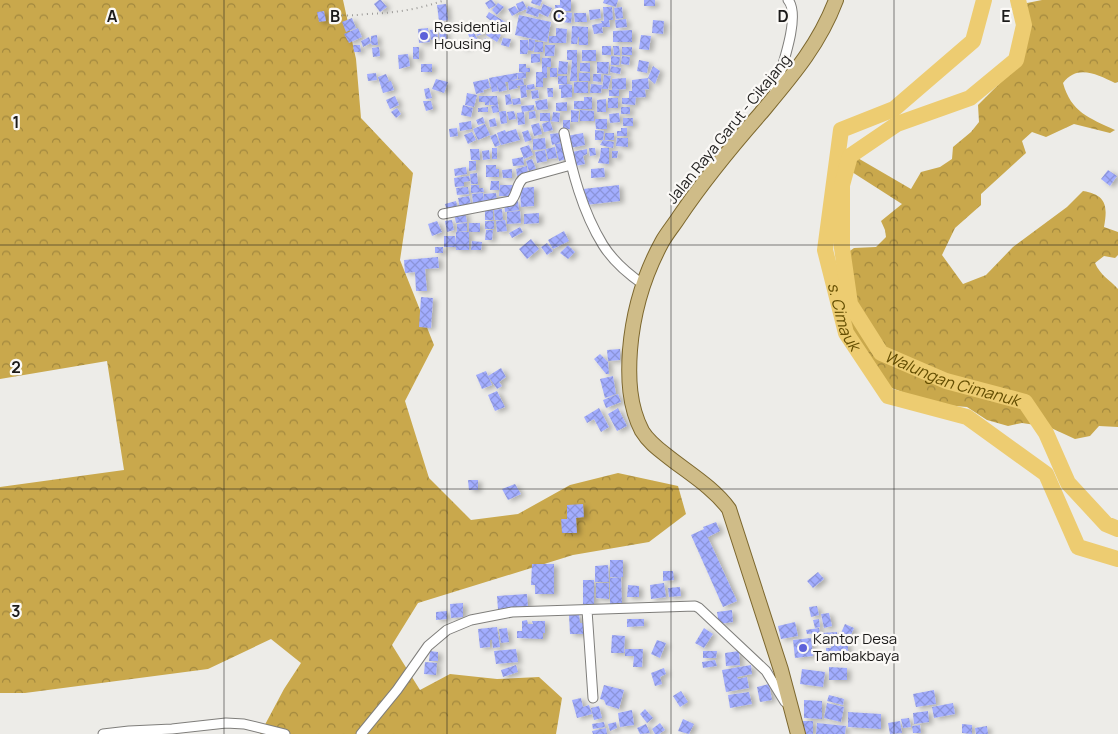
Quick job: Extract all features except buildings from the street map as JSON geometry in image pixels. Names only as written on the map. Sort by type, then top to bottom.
[{"type":"main road","name":"Jalan Raya Garut - Cikajang","points":[[796,728],[783,679],[728,509],[720,498],[654,445],[643,432],[636,418],[630,394],[629,361],[633,323],[644,285],[662,242],[700,186],[812,48],[827,24],[836,0]]},
{"type":"street","points":[[772,99],[794,18],[792,5],[788,0]]},
{"type":"street","points":[[564,133],[571,166],[588,216],[604,246],[626,272],[644,285]]},
{"type":"street","points":[[443,214],[511,200],[515,196],[520,181],[524,178],[571,166]]},
{"type":"street","points":[[361,734],[397,690],[428,646],[447,630],[472,620],[512,612],[689,605],[699,608],[766,671],[796,728]]},
{"type":"street","points":[[587,610],[593,698]]},
{"type":"street","points":[[103,734],[172,730],[226,723],[244,724],[285,734]]},
{"type":"path","points":[[337,14],[351,17],[391,13],[414,10],[445,0]]},
{"type":"green space","points":[[0,0],[343,0],[356,59],[361,118],[413,173],[400,260],[434,345],[405,401],[429,478],[471,520],[518,514],[570,485],[618,473],[678,486],[686,514],[649,542],[573,555],[418,603],[392,645],[420,690],[450,674],[497,679],[539,677],[562,698],[556,734],[260,734],[284,689],[301,663],[271,639],[208,669],[25,693],[0,693],[0,487],[124,470],[107,361],[0,379]]},
{"type":"green space","points":[[1042,0],[1118,0],[1118,82],[1115,83],[1088,72],[1081,72],[1069,77],[1063,83],[1071,101],[1082,113],[1115,130],[1110,133],[1074,124],[1046,137],[1032,132],[1022,141],[1026,153],[981,194],[981,205],[955,228],[942,255],[963,284],[986,275],[1013,247],[1067,207],[1083,191],[1097,195],[1104,202],[1106,213],[1104,227],[1118,232],[1118,255],[1115,258],[1104,256],[1095,263],[1102,274],[1118,289],[1118,427],[1099,426],[1090,436],[1075,439],[1049,427],[1022,423],[1008,426],[987,420],[967,407],[934,404],[889,387],[853,334],[837,260],[854,248],[876,247],[886,237],[881,221],[902,204],[852,172],[856,157],[911,189],[921,172],[940,167],[952,159],[953,147],[971,132],[979,122],[978,105],[1020,63],[1029,18],[1022,4]]},
{"type":"waterway","name":"s. Cimauk","points":[[984,0],[973,41],[894,109],[841,130],[825,250],[846,333],[888,396],[967,417],[1046,474],[1078,547],[1118,559]]},
{"type":"waterway","name":"Walungan Cimanuk","points":[[1018,0],[1024,25],[1016,60],[970,98],[897,124],[850,156],[842,185],[842,248],[850,304],[881,353],[946,381],[1025,402],[1046,433],[1068,483],[1106,524],[1118,529]]},
{"type":"place","name":"Residential Housing","points":[[424,36]]},
{"type":"place","name":"Kantor Desa Tambakbaya","points":[[803,648]]}]
